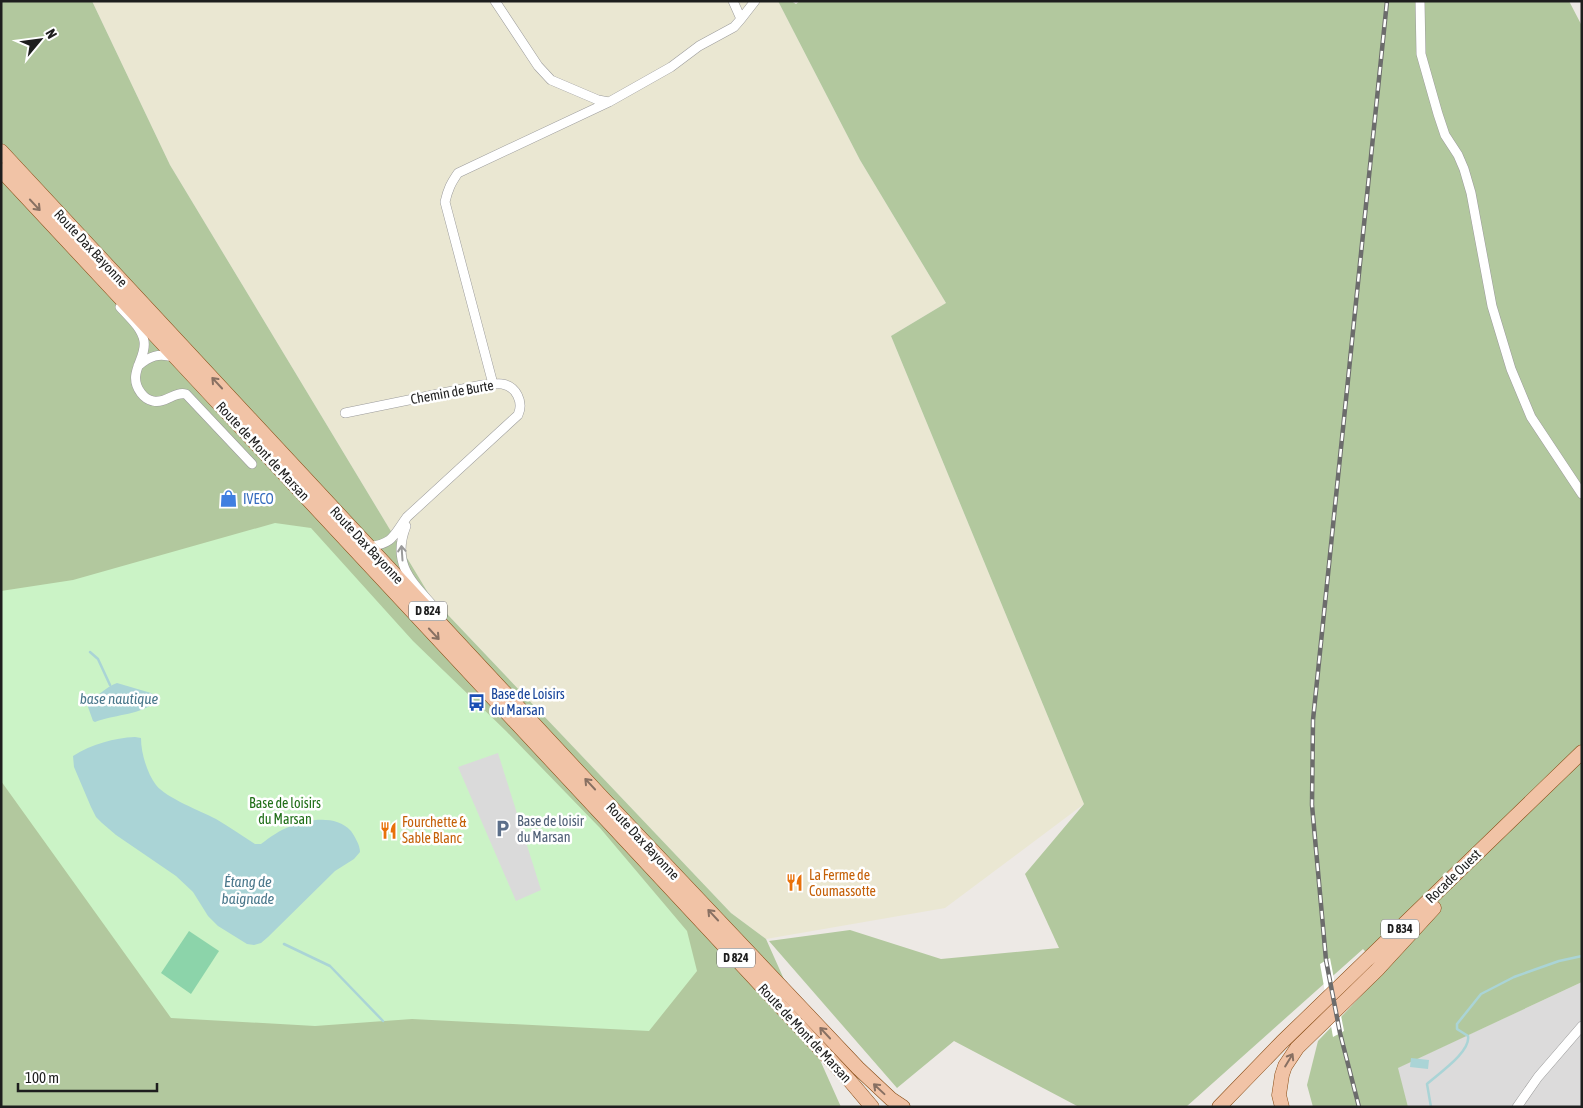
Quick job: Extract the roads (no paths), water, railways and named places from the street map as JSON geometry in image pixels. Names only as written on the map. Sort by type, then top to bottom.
[{"type":"main road","name":"Route Dax Bayonne","points":[[1,151],[490,677],[858,1068],[891,1099],[903,1107]]},
{"type":"main road","name":"Route de Mont de Marsan","points":[[1,170],[850,1081],[872,1107]]},
{"type":"main road","name":"Rocade Ouest","points":[[1219,1107],[1282,1042],[1582,752]]},
{"type":"main road","points":[[1282,1107],[1279,1095],[1282,1075],[1297,1048],[1377,970],[1422,920],[1582,763]]},
{"type":"street","points":[[495,1],[538,66],[551,80],[598,100],[609,102]]},
{"type":"street","points":[[732,1],[741,18]]},
{"type":"street","points":[[493,384],[446,202],[448,189],[458,173],[609,102],[671,67],[699,46],[734,27],[755,1]]},
{"type":"street","points":[[1420,1],[1420,54],[1446,135],[1464,168],[1471,193],[1492,306],[1511,369],[1532,417],[1582,494]]},
{"type":"street","points":[[66,238],[85,268],[138,328],[144,343],[135,376],[139,391],[149,400],[161,402],[178,394],[186,394],[252,464]]},
{"type":"street","points":[[137,366],[155,355],[176,357]]},
{"type":"street","name":"Chemin de Burte","points":[[345,413],[482,385],[505,384],[518,395],[520,407],[518,415],[406,517],[390,540],[383,544],[369,547]]},
{"type":"street","name":"Chemin de Burte","points":[[417,509],[409,519],[403,534],[401,556],[404,570],[490,677]]},
{"type":"street","points":[[1517,1107],[1538,1077],[1582,1026]]},
{"type":"water","name":"base nautique","points":[[117,683],[151,693],[155,696],[152,704],[132,713],[93,721],[88,707],[90,700]]},
{"type":"water","name":"Étang de baignade","points":[[135,737],[141,738],[147,769],[161,790],[167,795],[216,819],[255,844],[261,844],[291,826],[314,820],[322,820],[338,822],[351,831],[356,838],[360,852],[354,859],[335,871],[261,943],[247,944],[218,926],[208,916],[193,892],[176,876],[116,835],[96,817],[74,767],[73,756],[103,742]]},
{"type":"water","points":[[1411,1058],[1429,1060],[1428,1069],[1410,1067]]},
{"type":"waterway","points":[[90,652],[98,659],[110,685]]},
{"type":"waterway","points":[[284,944],[330,966],[383,1021]]},
{"type":"waterway","points":[[1431,1107],[1427,1084],[1453,1062],[1464,1049],[1468,1042],[1468,1036],[1457,1029],[1457,1024],[1481,994],[1514,977],[1559,961],[1582,956]]},
{"type":"railway","points":[[1359,1107],[1340,1033],[1326,960],[1312,805],[1313,720],[1387,1]]},
{"type":"place","name":"IVECO","points":[[229,499]]},
{"type":"place","name":"Base de Loisirs du Marsan","points":[[477,702]]},
{"type":"place","name":"Base de loisir du Marsan","points":[[503,829]]},
{"type":"place","name":"Fourchette & Sable Blanc","points":[[388,830]]},
{"type":"place","name":"La Ferme de Coumassotte","points":[[795,883]]},
{"type":"park label","name":"Base de loisirs du Marsan","points":[[285,812]]}]
